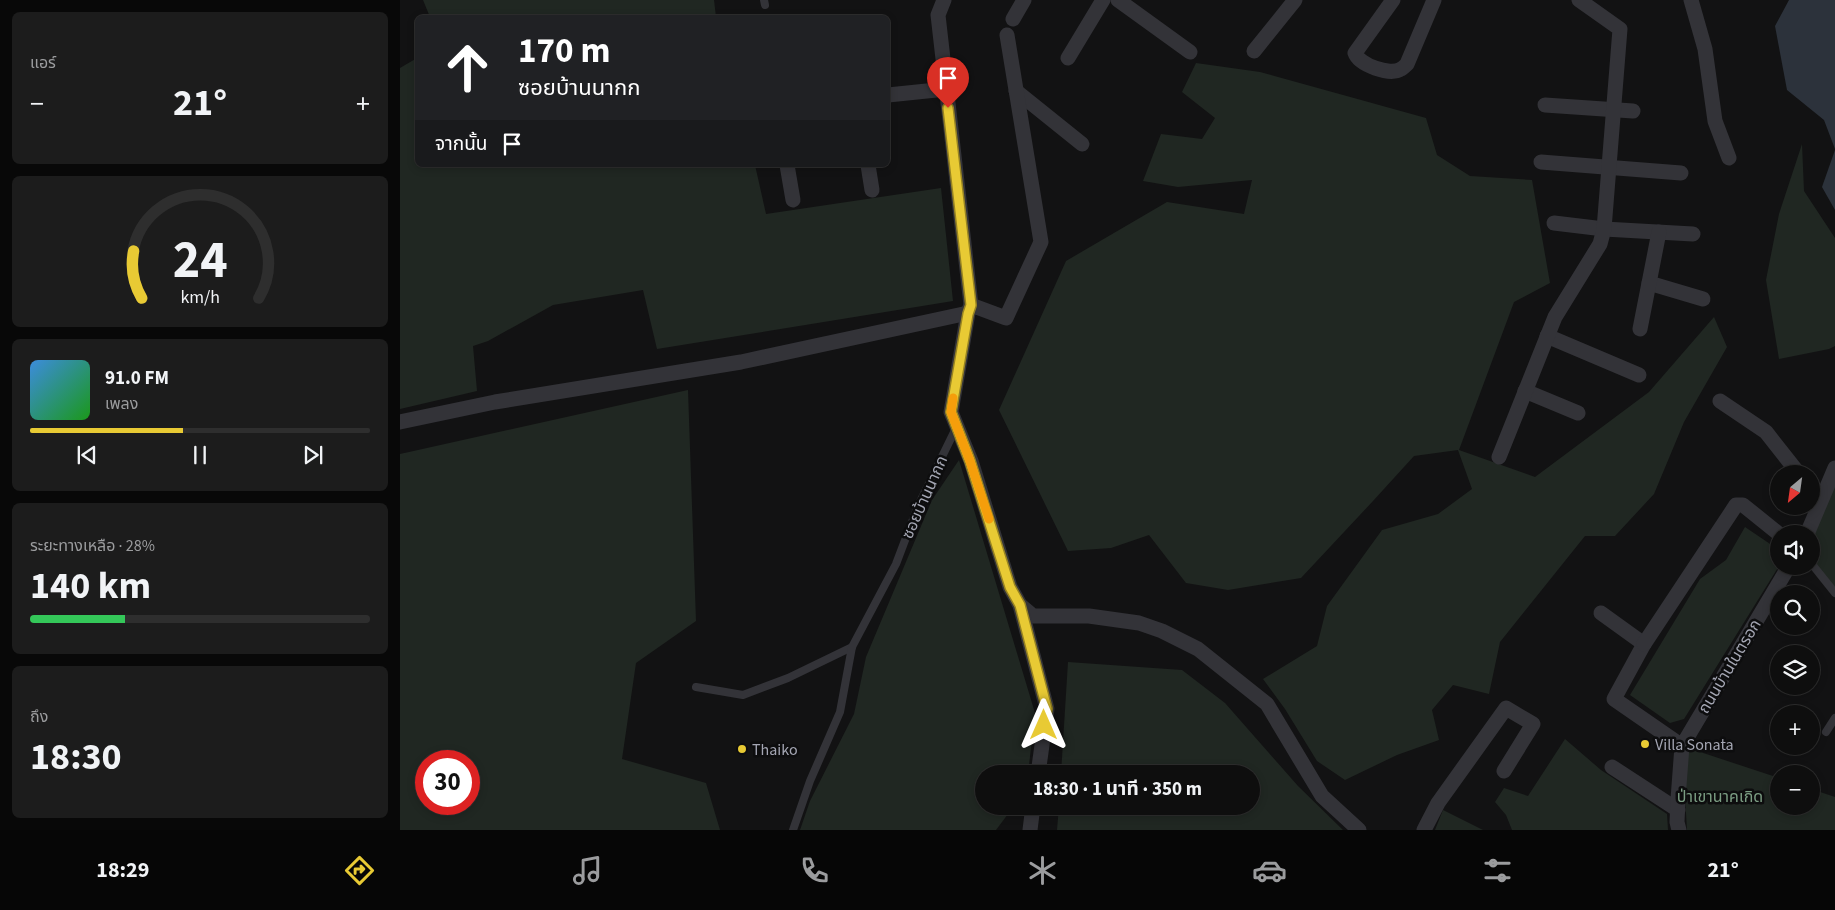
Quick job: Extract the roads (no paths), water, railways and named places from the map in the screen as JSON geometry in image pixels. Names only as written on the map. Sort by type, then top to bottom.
[{"type":"street","points":[[944,0],[938,15],[970,309],[951,412],[970,461],[1010,587],[1020,605],[1047,709],[1039,765]]},
{"type":"street","points":[[1013,19],[1024,0]]},
{"type":"street","points":[[1068,58],[1103,0]]},
{"type":"street","points":[[1118,0],[1190,52]]},
{"type":"street","points":[[1254,51],[1295,0]]},
{"type":"street","points":[[1393,0],[1355,53],[1361,62],[1394,71],[1401,69],[1407,64],[1434,0]]},
{"type":"street","points":[[1499,456],[1555,317],[1600,244],[1604,229],[1620,28],[1579,0]]},
{"type":"street","points":[[1691,0],[1705,49],[1715,121],[1729,158]]},
{"type":"street","points":[[400,422],[495,402],[741,362],[970,309],[1006,318],[1041,242],[1007,35]]},
{"type":"street","points":[[890,95],[946,89]]},
{"type":"street","points":[[1016,91],[1082,144]]},
{"type":"street","points":[[1545,105],[1633,111]]},
{"type":"street","points":[[1541,162],[1681,173]]},
{"type":"street","points":[[787,167],[793,200]]},
{"type":"street","points":[[868,167],[872,190]]},
{"type":"street","points":[[1554,223],[1604,229],[1693,234]]},
{"type":"street","points":[[1640,329],[1659,232]]},
{"type":"street","points":[[1649,283],[1703,299]]},
{"type":"street","points":[[1547,336],[1639,375]]},
{"type":"street","points":[[1525,391],[1578,413]]},
{"type":"street","points":[[1720,401],[1766,432],[1792,465]]},
{"type":"street","points":[[1820,487],[1835,468]]},
{"type":"street","points":[[1682,746],[1614,699],[1644,644],[1736,505],[1743,506],[1770,527]]},
{"type":"street","name":"ถนนบ้านในตรอก","points":[[1679,830],[1678,810],[1682,746],[1784,575]]},
{"type":"street","points":[[1020,605],[1033,616],[1089,616],[1139,623],[1162,631],[1198,650],[1267,704],[1322,796],[1359,830]]},
{"type":"street","points":[[1601,613],[1644,644]]},
{"type":"street","points":[[1424,830],[1438,803],[1506,708],[1533,724],[1504,771]]},
{"type":"street","points":[[1612,767],[1678,810]]},
{"type":"street","points":[[1030,830],[1032,815]]},
{"type":"lane","name":"ซอยบ้านนากก","points":[[793,830],[810,781],[840,712],[852,647],[896,564],[918,506],[956,428]]},
{"type":"lane","points":[[1820,575],[1835,593]]},
{"type":"lane","points":[[696,687],[743,695],[788,678],[852,647]]},
{"type":"lane","points":[[1826,732],[1835,718]]},
{"type":"place","name":"Villa Sonata","points":[[1645,744]]},
{"type":"place","name":"Thaiko","points":[[742,749]]},
{"type":"park label","name":"ป่าเขานาคเกิด","points":[[1720,796]]}]
